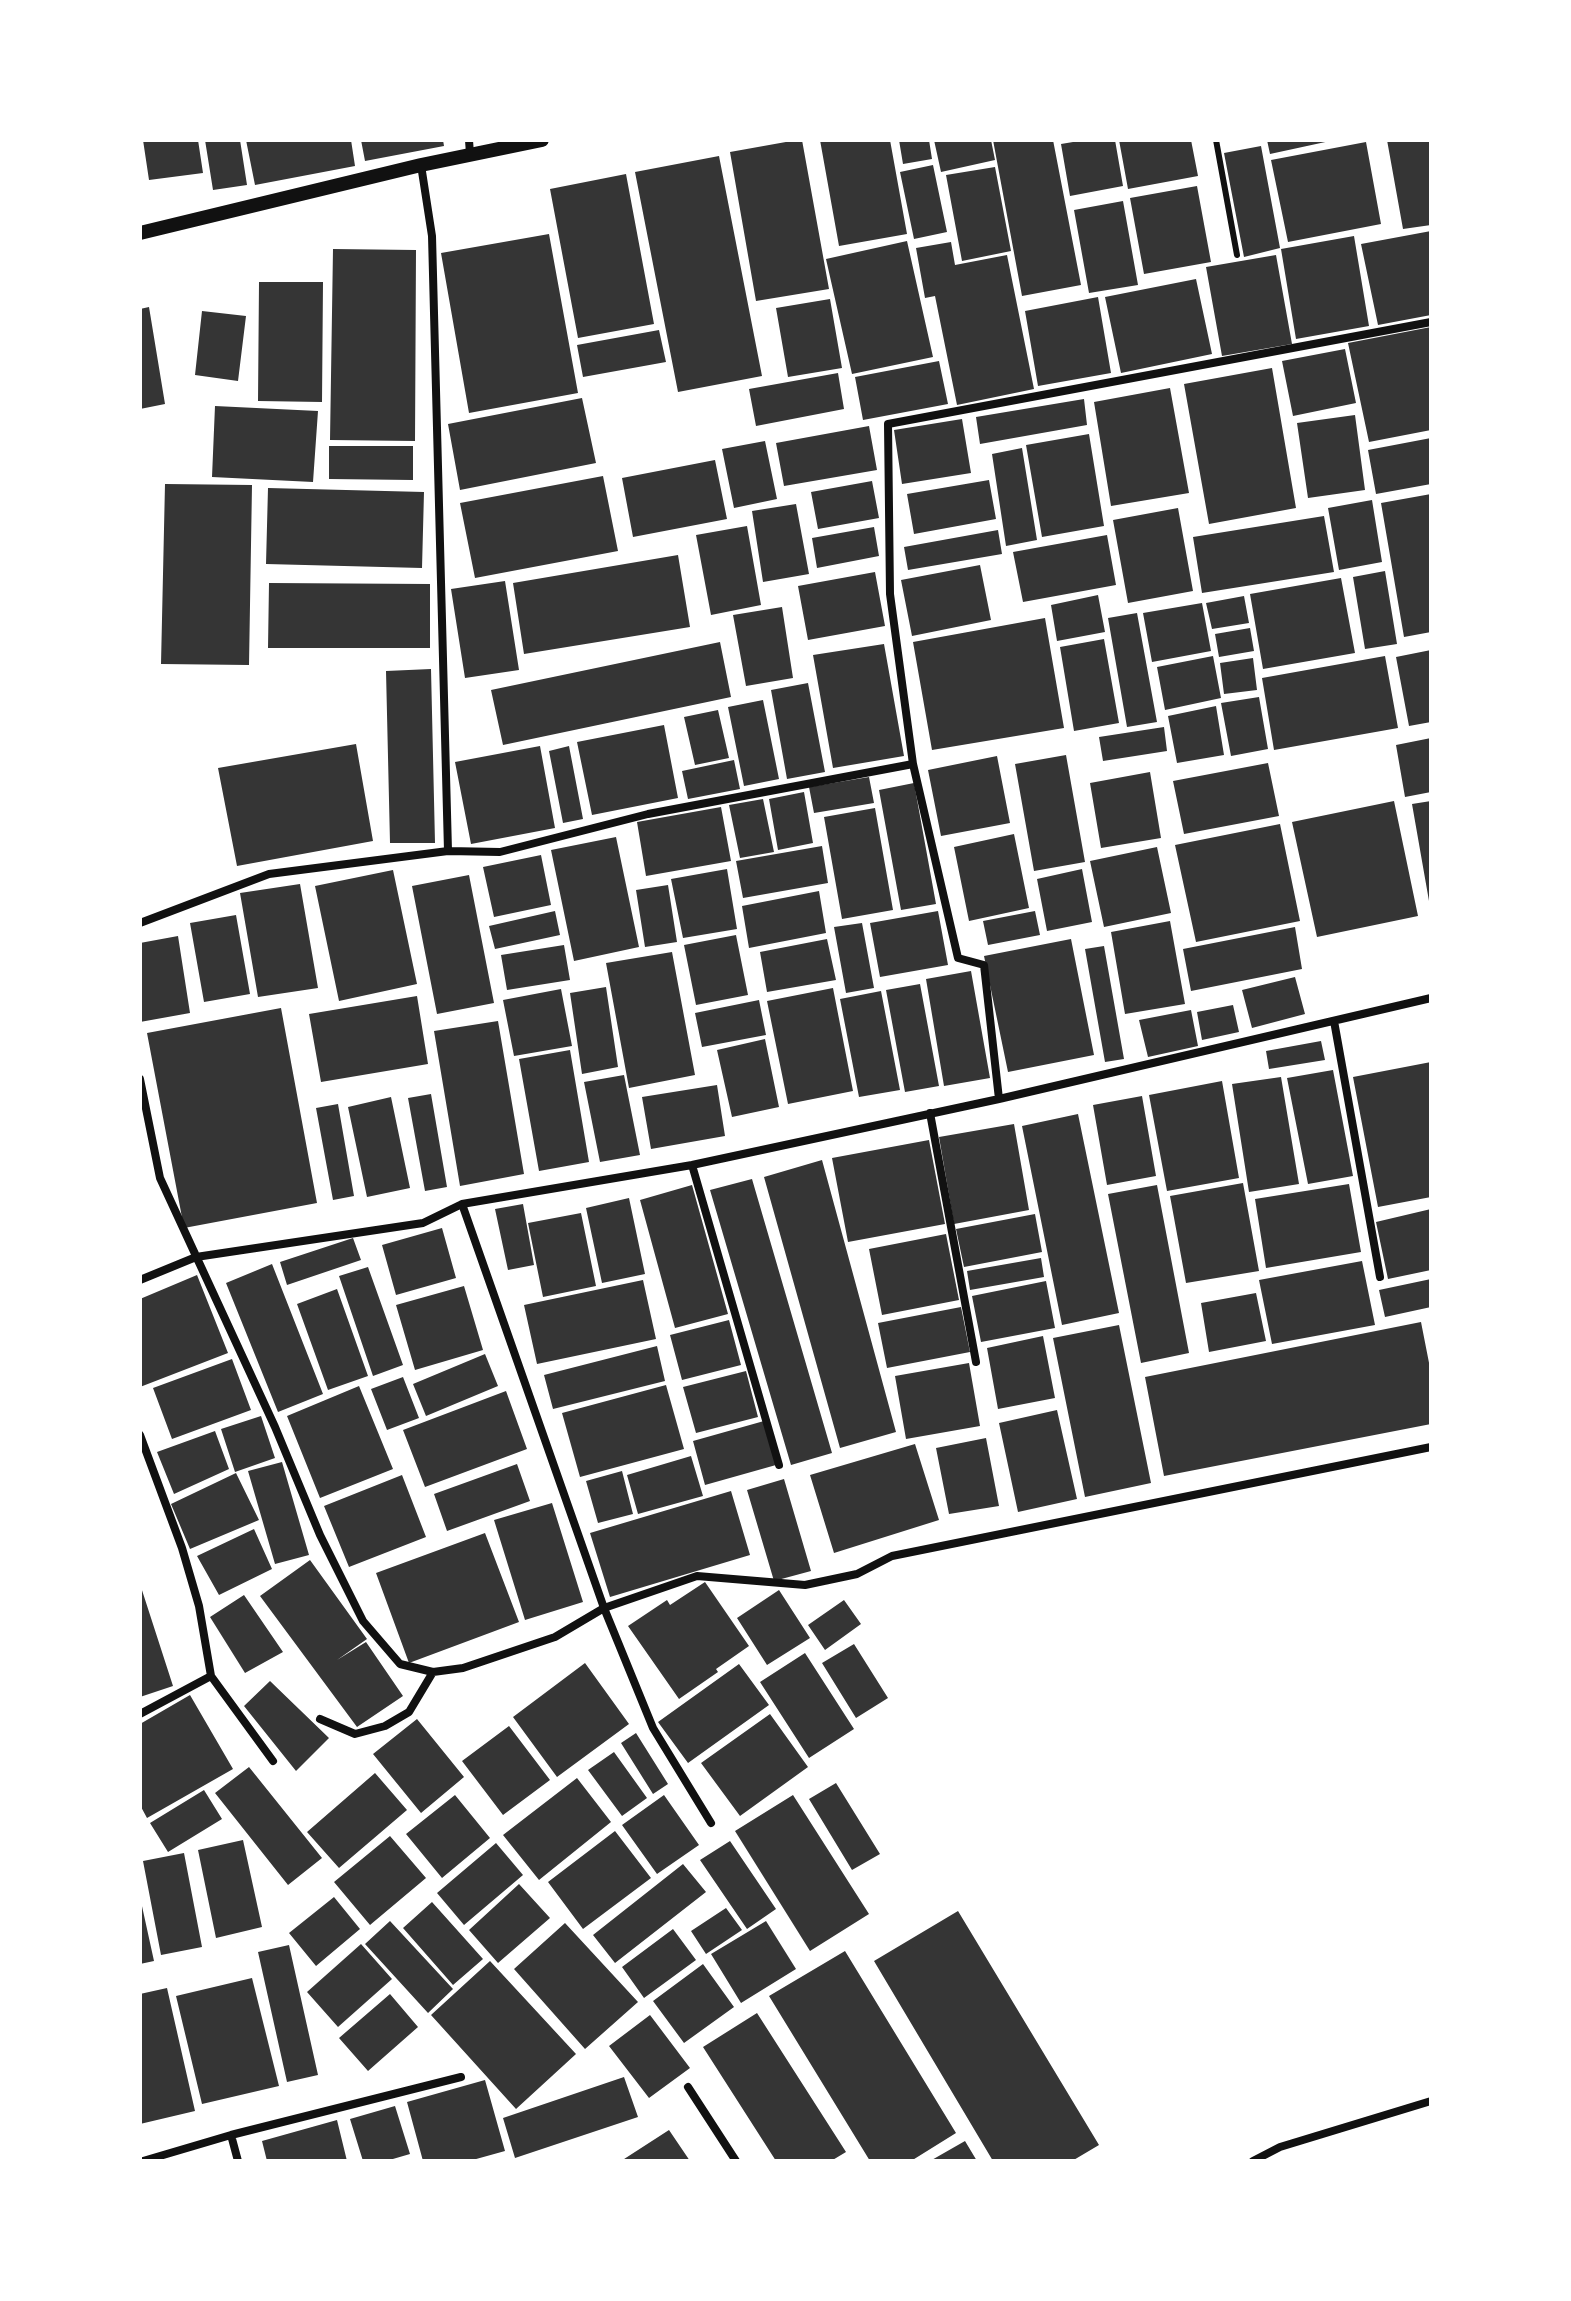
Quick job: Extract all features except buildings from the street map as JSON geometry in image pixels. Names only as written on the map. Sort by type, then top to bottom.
[{"type":"street","points":[[145,232],[421,165],[470,147],[542,140]]},
{"type":"street","points":[[421,165],[432,236],[448,851]]},
{"type":"street","points":[[999,1099],[984,965],[958,958],[913,764],[890,594],[888,424],[1431,322]]},
{"type":"street","points":[[140,923],[269,874],[448,851],[500,852],[648,814],[913,764]]},
{"type":"street","points":[[140,1280],[196,1257],[423,1223],[462,1204],[692,1165],[999,1099],[1431,998]]},
{"type":"street","points":[[1334,1021],[1380,1277]]},
{"type":"street","points":[[140,1079],[160,1178],[275,1427],[320,1535],[363,1621],[400,1664],[433,1672],[463,1668],[555,1637],[604,1608],[697,1576],[805,1585],[857,1574],[892,1556],[1431,1447]]},
{"type":"street","points":[[930,1113],[976,1362]]},
{"type":"street","points":[[692,1165],[779,1465]]},
{"type":"street","points":[[462,1204],[604,1608],[653,1728],[711,1823]]},
{"type":"street","points":[[140,1435],[182,1548],[199,1606],[211,1676],[273,1761]]},
{"type":"street","points":[[320,1719],[355,1734],[385,1726],[409,1712],[433,1672]]},
{"type":"street","points":[[140,1714],[211,1676]]},
{"type":"street","points":[[143,2161],[231,2135],[461,2077]]},
{"type":"street","points":[[688,2087],[736,2161]]},
{"type":"street","points":[[1253,2161],[1280,2147],[1431,2101]]},
{"type":"street","points":[[231,2135],[238,2161]]},
{"type":"lane","points":[[1216,140],[1237,255]]}]
